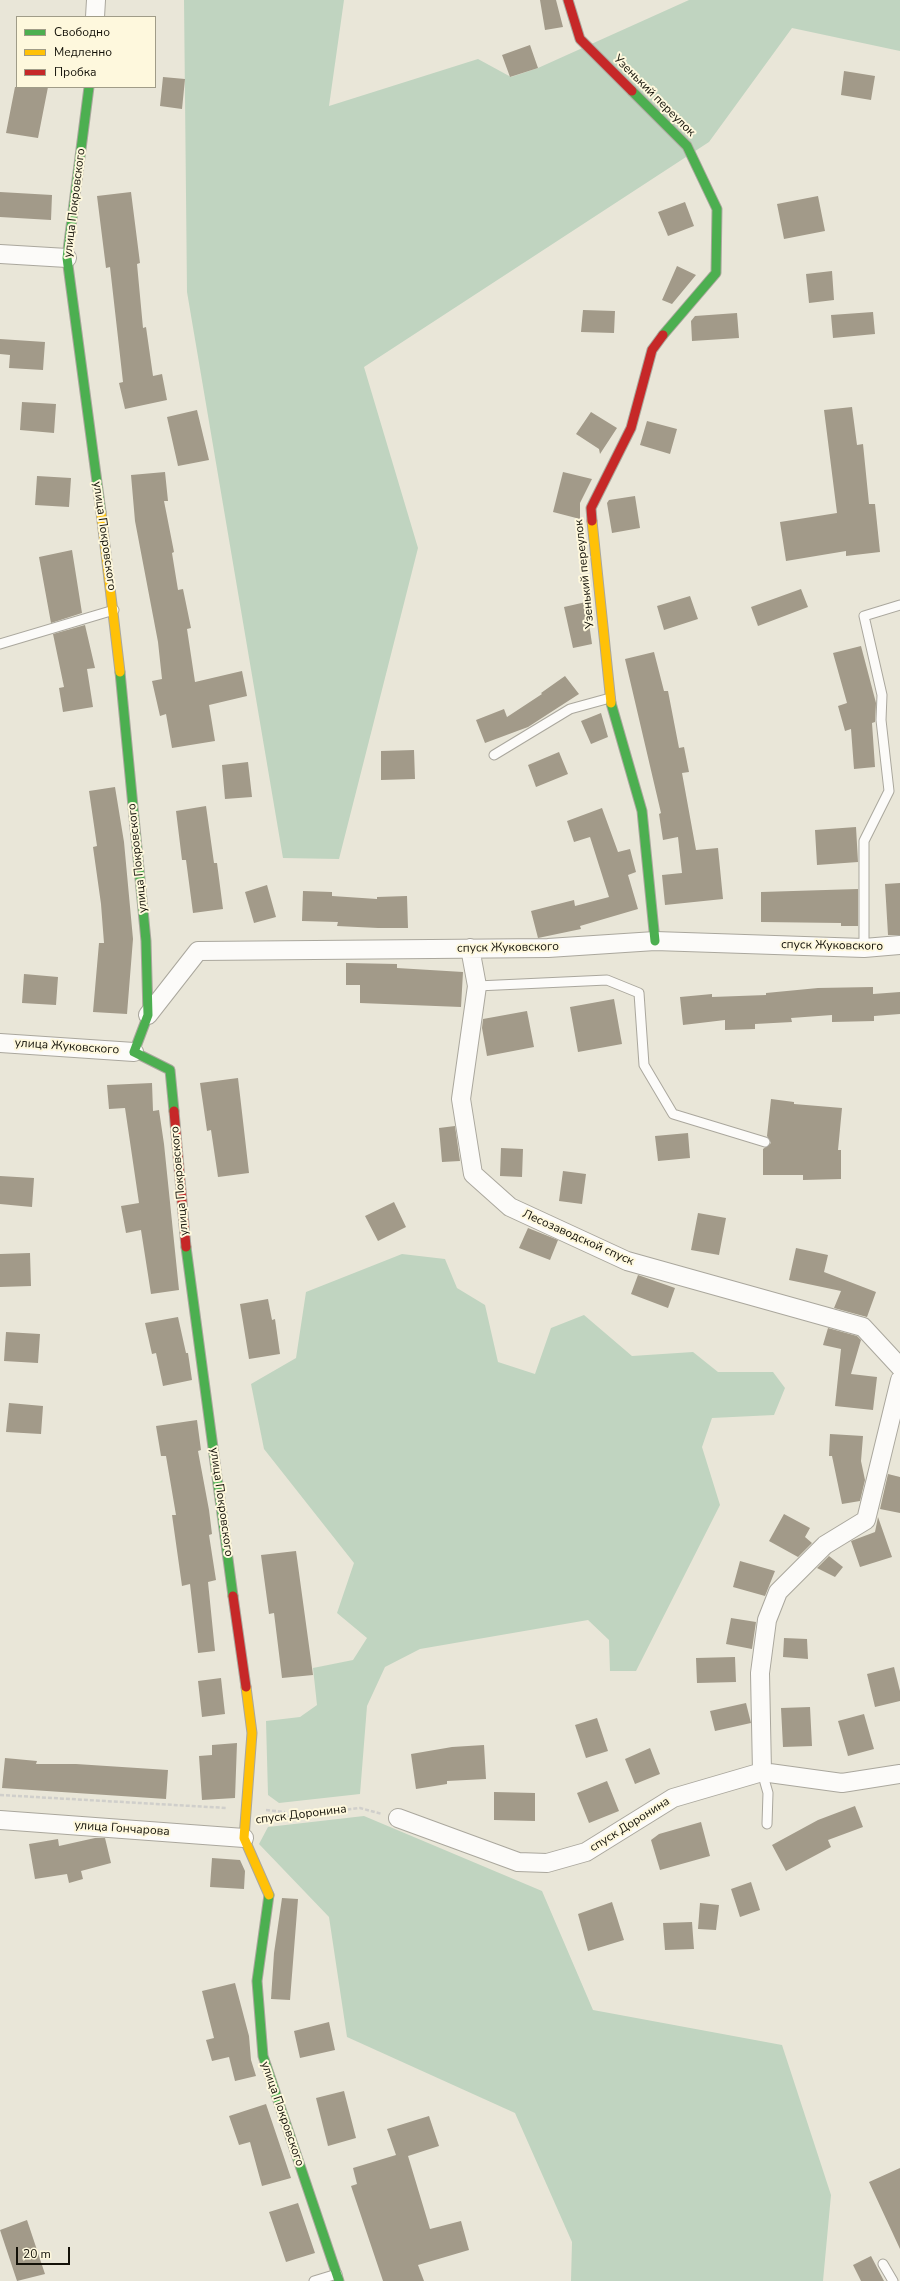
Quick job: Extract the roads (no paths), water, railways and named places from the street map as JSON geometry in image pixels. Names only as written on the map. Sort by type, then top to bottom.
[{"type":"street","points":[[95,16],[96,0]]},
{"type":"street","name":"Узенький переулок","points":[[568,0],[580,39],[687,146],[717,210],[716,273],[667,329],[652,350],[631,428],[591,508],[610,698],[642,811],[655,941]]},
{"type":"street","name":"улица Покровского","points":[[89,88],[67,258],[114,610],[146,941],[148,1015],[134,1052],[170,1070],[185,1239],[252,1733],[246,1830],[270,1897],[257,1981],[263,2056],[338,2278]]},
{"type":"street","points":[[0,254],[67,258]]},
{"type":"street","name":"спуск Жуковского","points":[[148,1015],[198,950],[548,948],[655,941],[864,948],[900,945]]},
{"type":"street","name":"Лесозаводской спуск","points":[[470,948],[478,986],[460,1099],[473,1174],[510,1207],[627,1261],[863,1327],[900,1366]]},
{"type":"street","name":"улица Жуковского","points":[[0,1043],[134,1052]]},
{"type":"street","points":[[762,1772],[760,1673],[768,1620],[778,1592],[825,1545],[866,1520],[900,1380]]},
{"type":"street","name":"спуск Доронина","points":[[398,1818],[518,1862],[547,1863],[586,1852],[673,1798],[762,1772],[842,1782],[900,1774]]},
{"type":"street","name":"улица Гончарова","points":[[0,1820],[246,1830]]},
{"type":"lane","points":[[864,948],[864,841],[889,791],[881,720],[882,695],[864,616],[900,605]]},
{"type":"lane","points":[[0,644],[114,610]]},
{"type":"lane","points":[[494,755],[570,709],[610,698]]},
{"type":"lane","points":[[478,986],[607,980],[639,993],[644,1065],[673,1114],[765,1142]]},
{"type":"lane","points":[[762,1772],[768,1793],[767,1824]]},
{"type":"lane","points":[[883,2264],[893,2281]]},
{"type":"lane","points":[[314,2281],[338,2278]]}]
